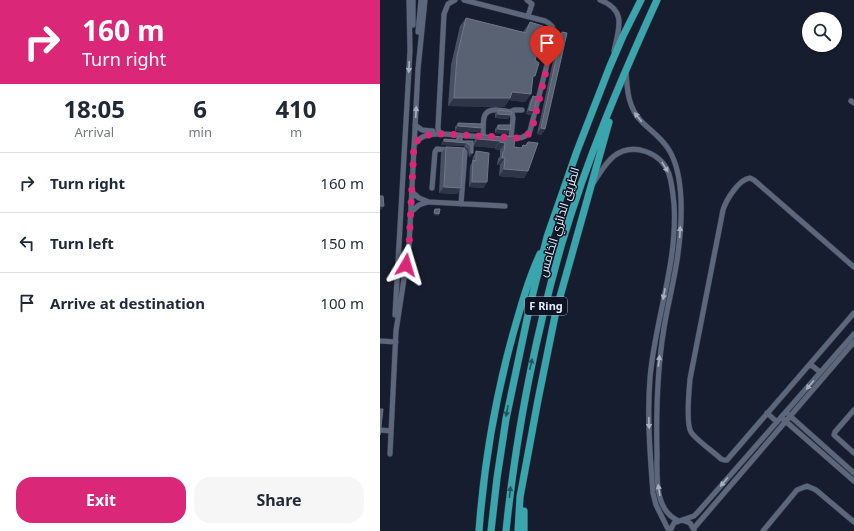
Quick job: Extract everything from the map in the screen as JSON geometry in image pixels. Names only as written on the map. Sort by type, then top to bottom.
[{"type":"highway","name":"الطريق الدائري الخامس","points":[[491,531],[506,419],[530,305],[547,237],[577,151],[610,66],[640,0]]},
{"type":"highway","name":"الطريق الدائري الخامس","points":[[506,531],[511,480],[530,367],[562,243],[586,172],[618,89],[657,0]]},
{"type":"highway","points":[[518,531],[520,497],[556,311],[618,89]]},
{"type":"highway","points":[[477,531],[487,451],[503,370],[527,283],[547,237]]},
{"type":"highway","points":[[524,531],[524,498],[528,455]]},
{"type":"street","points":[[409,0],[410,51]]},
{"type":"street","points":[[390,454],[396,342],[395,321],[410,51],[413,22],[413,0]]},
{"type":"street","points":[[419,52],[418,39],[421,0]]},
{"type":"street","points":[[396,331],[408,256],[419,52],[425,0]]},
{"type":"street","points":[[440,132],[444,14],[448,4],[455,0]]},
{"type":"street","points":[[464,0],[528,16],[549,23],[554,29],[554,37],[530,131],[524,137],[504,138]]},
{"type":"street","points":[[527,0],[532,4],[528,16]]},
{"type":"street","points":[[600,0],[612,6],[619,15],[619,31],[610,66]]},
{"type":"street","points":[[626,70],[628,96],[631,107],[637,116],[658,136],[670,151],[676,168],[680,195],[678,253],[657,380],[657,474],[660,498],[668,513],[681,521],[690,523],[694,530],[854,342]]},
{"type":"street","points":[[483,136],[484,116],[486,112],[492,110],[510,112],[514,110],[522,110]]},
{"type":"street","points":[[510,112],[513,118],[510,138]]},
{"type":"street","points":[[415,125],[426,131],[490,137]]},
{"type":"street","points":[[414,145],[423,136],[440,132]]},
{"type":"street","points":[[432,188],[436,149],[462,150],[465,152],[461,204]]},
{"type":"street","points":[[592,184],[606,164],[614,156],[628,150],[641,150],[654,155],[665,165],[669,174],[673,196],[674,230],[653,356],[649,410],[653,493],[656,505],[670,531]]},
{"type":"street","points":[[854,267],[752,179],[747,178],[743,180],[725,203],[723,210],[690,379],[690,429],[694,436],[721,459],[725,460],[854,314]]},
{"type":"street","points":[[412,192],[419,198],[429,202],[505,206]]},
{"type":"street","points":[[673,196],[680,195]]},
{"type":"street","points":[[411,212],[419,205],[429,202]]},
{"type":"street","points":[[670,531],[674,523],[694,516],[698,512],[854,334]]},
{"type":"street","points":[[380,342],[396,342]]},
{"type":"street","points":[[810,364],[820,372]]},
{"type":"street","points":[[854,410],[834,435],[854,453]]},
{"type":"street","points":[[786,412],[854,473]]},
{"type":"street","points":[[767,413],[786,422],[854,481]]},
{"type":"street","points":[[380,430],[391,430]]},
{"type":"street","points":[[762,531],[797,490],[807,486],[816,490],[854,522]]},
{"type":"building","points":[[466,18],[526,33],[530,22],[546,27],[535,60],[539,63],[535,76],[533,76],[531,94],[512,92],[510,98],[454,98],[457,56]]},
{"type":"building","points":[[551,32],[553,32],[550,47],[548,46]]},
{"type":"building","points":[[562,32],[567,33],[545,129],[541,128]]},
{"type":"building","points":[[533,96],[537,97],[534,111],[529,110]]},
{"type":"building","points":[[498,110],[512,112],[511,115],[498,114]]},
{"type":"building","points":[[458,123],[482,124],[482,128],[458,126]]},
{"type":"building","points":[[498,125],[511,125],[510,130],[498,129]]},
{"type":"building","points":[[479,134],[501,137],[515,136],[514,147],[522,148],[523,145],[526,146],[528,142],[538,143],[528,171],[504,169],[505,158],[502,158],[505,143],[500,141],[478,139]]},
{"type":"building","points":[[458,136],[462,136],[462,141],[473,141],[473,153],[471,153],[471,146],[467,143],[444,141],[444,139],[457,140]]},
{"type":"building","points":[[446,147],[465,148],[465,150],[463,150],[461,188],[444,187]]},
{"type":"building","points":[[476,151],[489,153],[487,182],[472,182],[473,160],[476,161]]},
{"type":"building","points":[[380,196],[383,196],[384,206],[380,206]]},
{"type":"building","points":[[435,209],[440,209],[439,214],[434,213]]},
{"type":"building","points":[[380,409],[383,409],[380,435]]},
{"type":"route","points":[[406,265],[409,246],[414,145],[416,142],[423,136],[431,134],[524,137],[529,134],[532,129],[547,67]]}]
